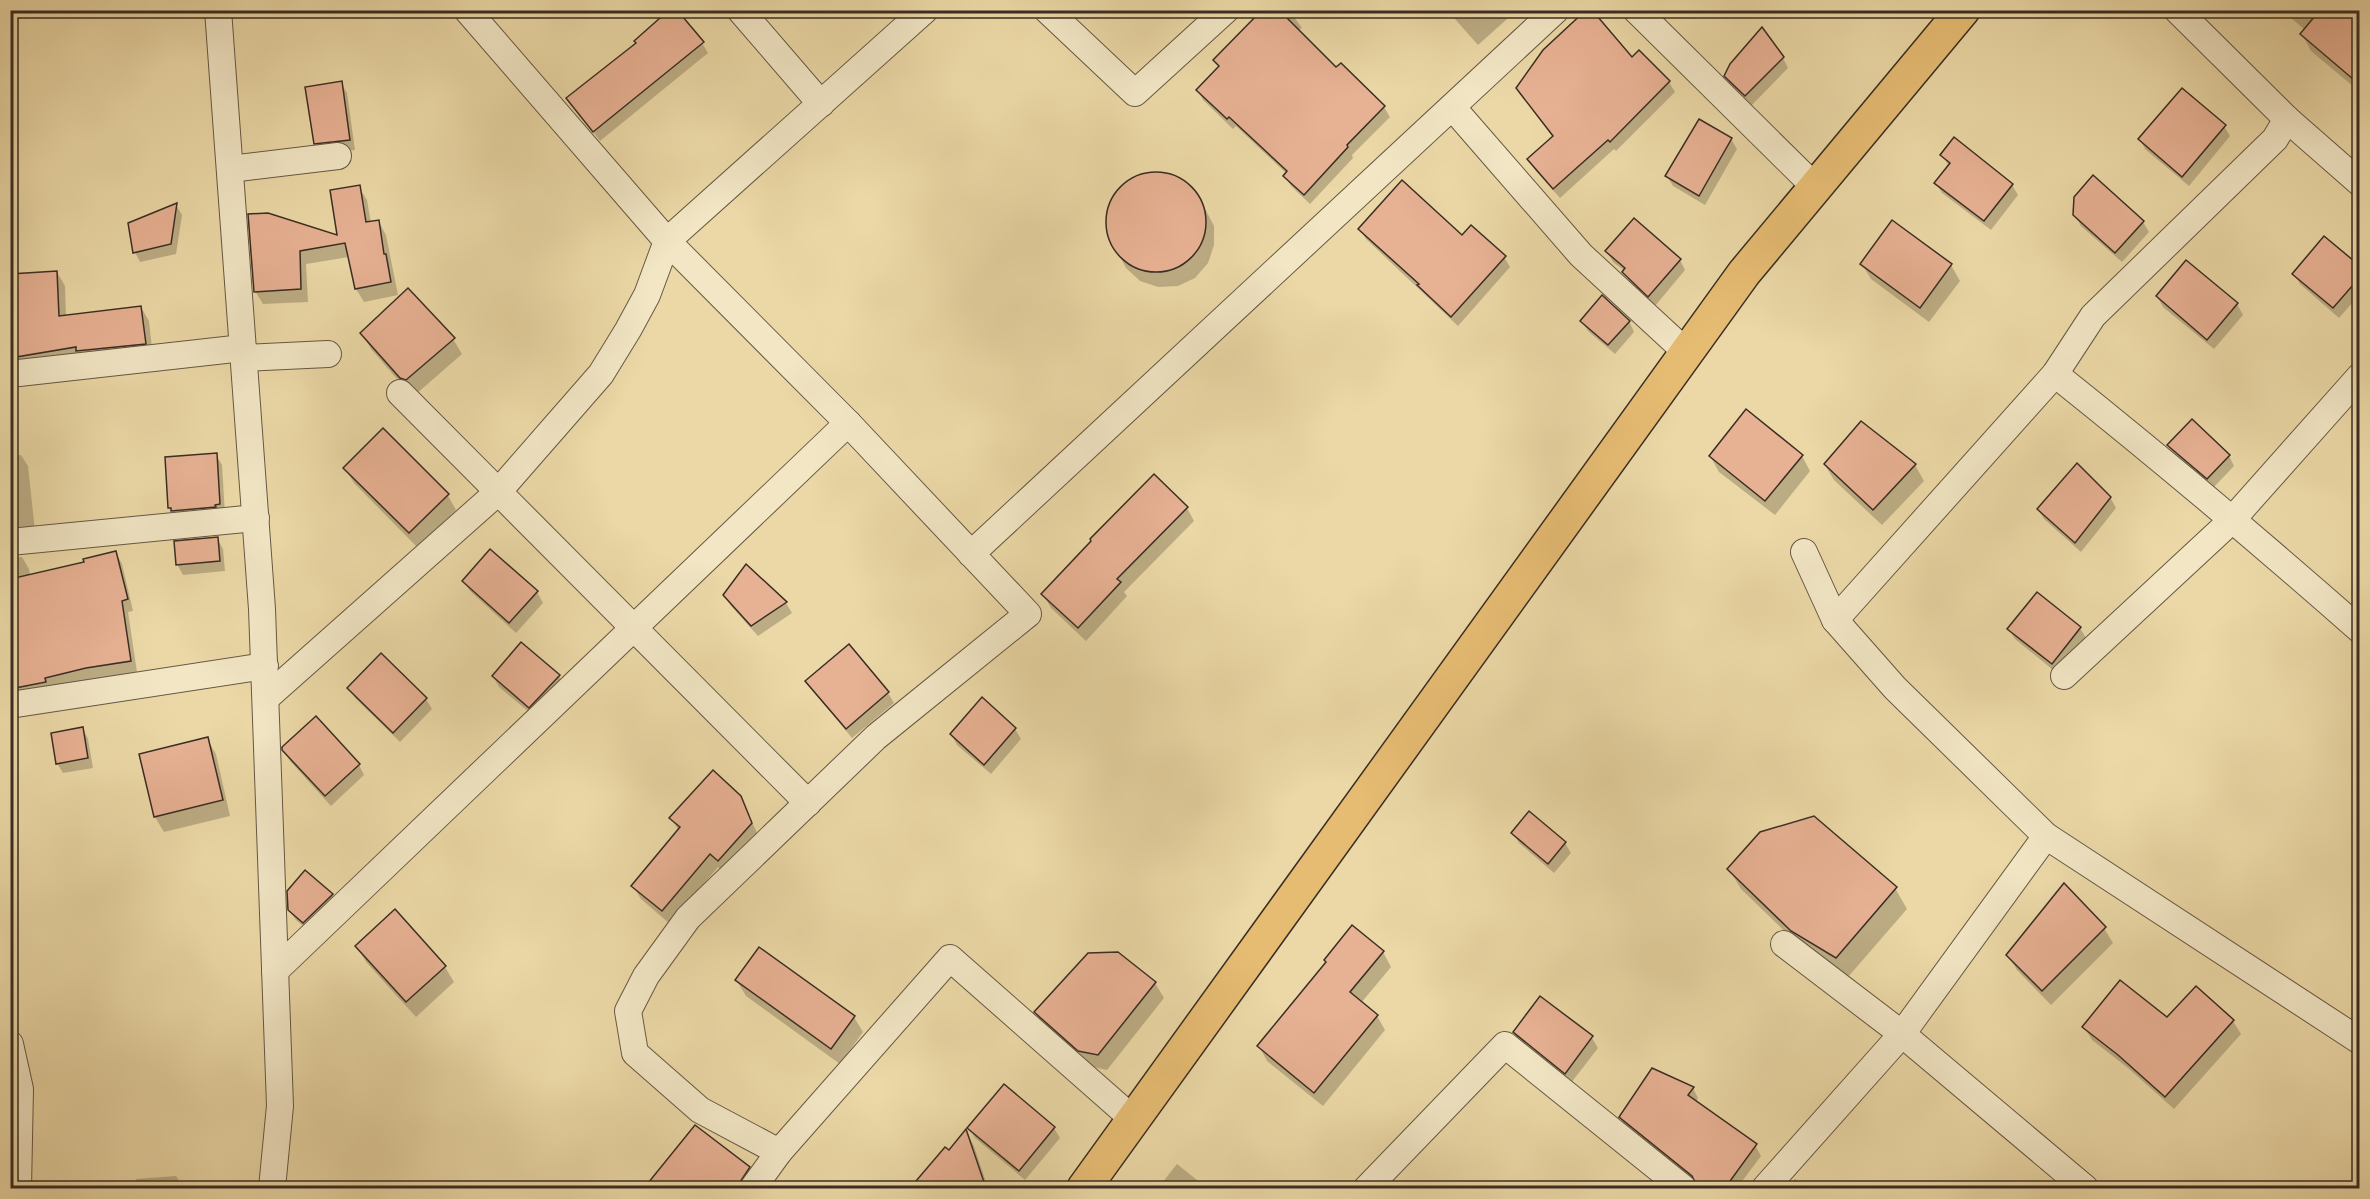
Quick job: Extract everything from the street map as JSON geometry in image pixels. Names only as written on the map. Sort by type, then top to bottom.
[{"type":"main road","points":[[1084,1188],[1744,273],[1963,10]]},
{"type":"street","points":[[218,10],[265,666],[280,1106],[272,1188]]},
{"type":"street","points":[[466,10],[667,241],[848,423],[1028,614],[876,737],[688,918],[646,976],[628,1011],[635,1053],[700,1110],[779,1152]]},
{"type":"street","points":[[740,10],[821,104]]},
{"type":"street","points":[[266,698],[498,492],[601,374],[647,295],[667,241],[926,10]]},
{"type":"street","points":[[1047,10],[1135,93],[1226,10]]},
{"type":"street","points":[[971,554],[1556,10]]},
{"type":"street","points":[[1636,10],[1815,187]]},
{"type":"street","points":[[2177,10],[2287,119],[2360,183]]},
{"type":"street","points":[[1453,108],[1581,255],[1686,352]]},
{"type":"street","points":[[1835,620],[2055,374],[2093,316],[2275,139],[2287,119]]},
{"type":"street","points":[[230,170],[338,156]]},
{"type":"street","points":[[10,375],[243,353],[328,354]]},
{"type":"street","points":[[2055,374],[2198,489],[2231,521],[2360,630]]},
{"type":"street","points":[[2064,676],[2231,521],[2360,376]]},
{"type":"street","points":[[400,393],[808,803]]},
{"type":"street","points":[[275,971],[848,423]]},
{"type":"street","points":[[10,542],[256,518]]},
{"type":"street","points":[[1804,552],[1835,620],[1895,688],[2046,836],[2360,1041]]},
{"type":"street","points":[[10,705],[265,666]]},
{"type":"street","points":[[1766,1188],[1902,1034],[2046,836]]},
{"type":"street","points":[[1784,944],[1902,1034],[2085,1188]]},
{"type":"street","points":[[753,1188],[779,1152],[950,958],[1134,1120]]},
{"type":"street","points":[[10,1044],[21,1089],[18,1188]]},
{"type":"street","points":[[1367,1188],[1505,1045],[1683,1188]]},
{"type":"building","points":[[669,10],[677,10],[704,42],[593,132],[566,98],[636,43],[634,41]]},
{"type":"building","points":[[1262,10],[1279,10],[1336,67],[1341,63],[1385,106],[1347,145],[1348,147],[1304,195],[1283,176],[1287,171],[1196,90],[1219,66],[1213,60]]},
{"type":"building","points":[[1586,10],[1592,10],[1632,57],[1639,50],[1670,81],[1610,142],[1608,140],[1553,189],[1527,159],[1553,136],[1516,88],[1543,50]]},
{"type":"building","points":[[2320,10],[2360,10],[2360,85],[2300,34]]},
{"type":"building","points":[[1762,27],[1784,57],[1745,96],[1724,76],[1730,64]]},
{"type":"building","points":[[342,81],[350,140],[314,144],[305,87]]},
{"type":"building","points":[[2182,88],[2226,125],[2182,177],[2138,139]]},
{"type":"building","points":[[1699,119],[1732,138],[1699,196],[1665,176]]},
{"type":"building","points":[[1954,137],[2013,184],[1984,221],[1934,183],[1950,163],[1940,155]]},
{"type":"building","points":[[1146,172],[1166,172],[1192,186],[1203,203],[1206,222],[1203,241],[1192,258],[1166,272],[1146,272],[1128,264],[1114,250],[1106,232],[1106,212],[1114,194],[1128,180]]},
{"type":"building","points":[[2093,175],[2144,221],[2115,253],[2073,215],[2074,197]]},
{"type":"building","points":[[1402,180],[1462,235],[1471,225],[1506,256],[1451,317],[1417,285],[1419,284],[1358,229]]},
{"type":"building","points":[[360,185],[366,222],[379,220],[391,282],[355,289],[345,243],[300,251],[301,289],[254,292],[248,214],[268,213],[337,235],[330,190]]},
{"type":"building","points":[[177,203],[171,244],[133,253],[128,223]]},
{"type":"building","points":[[1634,218],[1681,259],[1648,297],[1622,272],[1625,268],[1605,251]]},
{"type":"building","points":[[1892,220],[1952,264],[1920,308],[1860,264]]},
{"type":"building","points":[[2324,236],[2360,266],[2360,277],[2333,308],[2292,274]]},
{"type":"building","points":[[2186,260],[2238,303],[2207,340],[2156,296]]},
{"type":"building","points":[[57,271],[59,316],[141,306],[146,344],[76,351],[76,347],[10,358],[10,274]]},
{"type":"building","points":[[408,288],[455,338],[406,380],[400,378],[360,333]]},
{"type":"building","points":[[1602,295],[1630,321],[1608,345],[1580,321]]},
{"type":"building","points":[[1746,409],[1803,455],[1765,501],[1709,456]]},
{"type":"building","points":[[2192,419],[2230,455],[2207,479],[2167,445]]},
{"type":"building","points":[[1861,421],[1916,464],[1873,510],[1824,464]]},
{"type":"building","points":[[383,428],[449,494],[409,533],[343,468]]},
{"type":"building","points":[[217,453],[220,504],[215,505],[216,507],[171,511],[171,508],[168,508],[165,457]]},
{"type":"building","points":[[2077,463],[2111,497],[2075,543],[2037,509]]},
{"type":"building","points":[[1154,474],[1188,507],[1117,579],[1121,582],[1078,628],[1041,594],[1091,541],[1090,539]]},
{"type":"building","points":[[218,537],[220,561],[176,565],[174,541]]},
{"type":"building","points":[[490,549],[538,591],[509,623],[462,581]]},
{"type":"building","points":[[116,551],[128,599],[122,601],[131,661],[86,668],[45,678],[46,682],[10,689],[10,579],[84,562],[83,559]]},
{"type":"building","points":[[746,564],[787,602],[751,626],[723,595]]},
{"type":"building","points":[[2037,592],[2081,627],[2052,664],[2007,629]]},
{"type":"building","points":[[521,642],[560,675],[529,708],[492,676]]},
{"type":"building","points":[[849,644],[889,692],[846,729],[805,681]]},
{"type":"building","points":[[381,653],[427,698],[393,733],[347,688]]},
{"type":"building","points":[[982,697],[1016,728],[984,765],[950,734]]},
{"type":"building","points":[[316,716],[360,764],[325,796],[282,750],[282,747]]},
{"type":"building","points":[[83,727],[88,758],[56,764],[51,733]]},
{"type":"building","points":[[208,737],[223,800],[154,817],[139,754]]},
{"type":"building","points":[[713,770],[741,796],[752,823],[718,861],[710,854],[662,911],[631,886],[680,827],[669,818]]},
{"type":"building","points":[[1529,811],[1566,842],[1548,864],[1511,833]]},
{"type":"building","points":[[1814,816],[1897,887],[1836,958],[1791,931],[1727,869],[1760,832]]},
{"type":"building","points":[[305,870],[333,894],[303,923],[288,910],[287,891]]},
{"type":"building","points":[[2064,883],[2106,927],[2042,991],[2006,955]]},
{"type":"building","points":[[395,909],[446,966],[406,1002],[355,946]]},
{"type":"building","points":[[1352,925],[1384,951],[1350,992],[1378,1015],[1314,1093],[1257,1046],[1326,962],[1324,960]]},
{"type":"building","points":[[759,947],[855,1016],[831,1049],[735,980]]},
{"type":"building","points":[[1118,952],[1156,982],[1098,1055],[1078,1051],[1034,1012],[1088,953]]},
{"type":"building","points":[[2120,980],[2167,1017],[2196,986],[2234,1020],[2165,1097],[2118,1055],[2082,1027]]},
{"type":"building","points":[[1540,996],[1593,1036],[1565,1074],[1513,1032]]},
{"type":"building","points":[[1652,1068],[1694,1087],[1688,1095],[1757,1144],[1725,1188],[1698,1188],[1692,1176],[1619,1117]]},
{"type":"building","points":[[1004,1084],[1055,1127],[1019,1171],[967,1128]]},
{"type":"building","points":[[695,1125],[750,1167],[736,1188],[644,1188]]},
{"type":"building","points":[[966,1129],[986,1188],[910,1188],[945,1147],[949,1150]]}]
